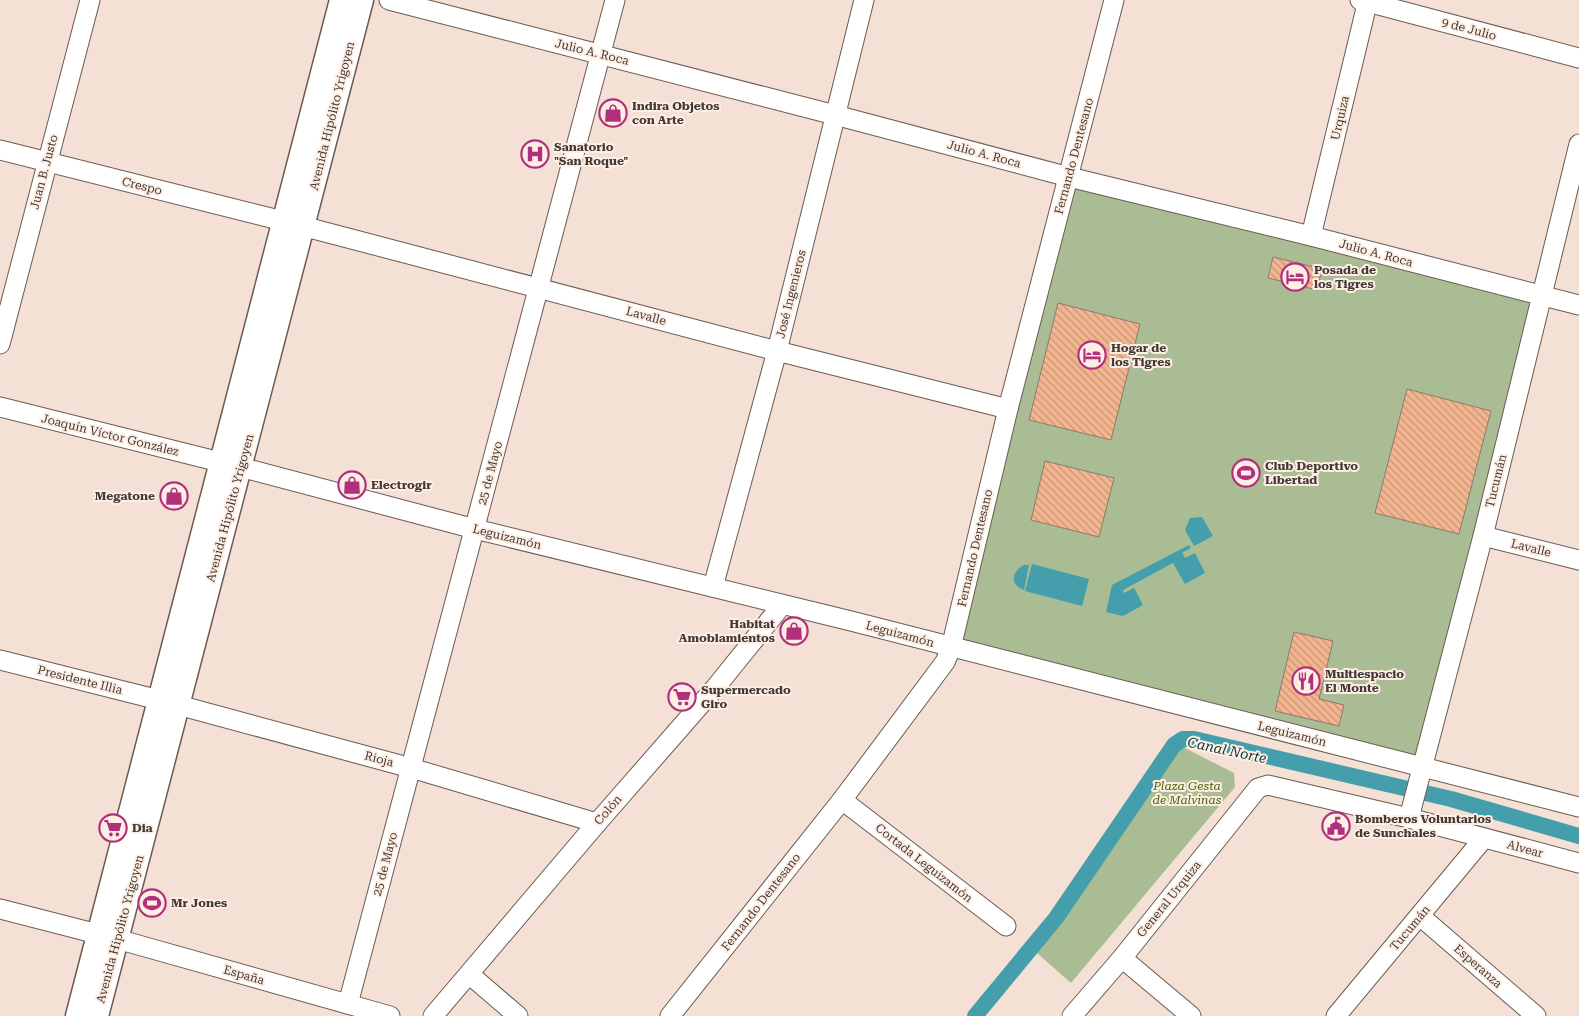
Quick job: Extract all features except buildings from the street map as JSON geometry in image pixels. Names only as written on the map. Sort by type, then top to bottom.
[{"type":"street","name":"Juan B. Justo","points":[[0,344],[90,0]]},
{"type":"street","name":"Avenida Hipólito Yrigoyen","points":[[294,223],[341,0]]},
{"type":"street","name":"Avenida Hipólito Yrigoyen","points":[[97,1016],[108,937],[230,465],[294,223],[362,0]]},
{"type":"street","name":"Julio A. Roca","points":[[389,0],[1069,177],[1312,236],[1579,305]]},
{"type":"street","name":"25 de Mayo","points":[[348,1004],[615,0]]},
{"type":"street","name":"José Ingenieros","points":[[713,587],[777,351],[864,0]]},
{"type":"street","name":"Fernando Dentesano","points":[[670,1016],[842,800],[946,662],[951,648],[1008,409],[1114,0]]},
{"type":"street","name":"9 de Julio","points":[[1365,1],[1579,58]]},
{"type":"street","name":"Urquiza","points":[[1312,236],[1365,1]]},
{"type":"street","name":"Tucumán","points":[[1409,818],[1424,767],[1579,144]]},
{"type":"street","name":"Crespo","points":[[0,150],[46,163],[294,223]]},
{"type":"street","name":"Lavalle","points":[[294,223],[777,351],[1008,409]]},
{"type":"street","name":"Joaquín Víctor González","points":[[0,407],[230,465]]},
{"type":"street","name":"Leguizamón","points":[[230,465],[475,530],[713,587],[1579,807]]},
{"type":"street","name":"Lavalle","points":[[1482,536],[1579,560]]},
{"type":"street","name":"Colón","points":[[433,1016],[715,688],[782,605]]},
{"type":"street","name":"Presidente Illia","points":[[0,660],[169,702]]},
{"type":"street","name":"Rioja","points":[[169,702],[411,768],[597,823]]},
{"type":"street","name":"Alvear","points":[[1268,785],[1409,818],[1579,863]]},
{"type":"street","name":"General Urquiza","points":[[1072,1016],[1122,958],[1258,788],[1268,785]]},
{"type":"street","name":"Cortada Leguizamón","points":[[842,800],[1006,926]]},
{"type":"street","name":"Tucumán","points":[[1336,1016],[1484,838]]},
{"type":"street","name":"España","points":[[0,909],[108,937],[390,1016]]},
{"type":"street","name":"Esperanza","points":[[1420,916],[1536,1016]]},
{"type":"street","name":"Avenida Hipólito Yrigoyen","points":[[77,1016],[108,937]]},
{"type":"street","points":[[1122,958],[1191,1016]]},
{"type":"street","points":[[469,974],[518,1016]]},
{"type":"green space","name":"Club Deportivo Libertad","points":[[1069,177],[1542,296],[1424,767],[951,648]]},
{"type":"green space","name":"Plaza Gesta de Malvinas","points":[[1179,745],[1234,773],[1235,787],[1071,983],[1037,953]]},
{"type":"water","points":[[1202,517],[1213,536],[1194,546],[1185,530],[1190,518]]},
{"type":"water","points":[[1189,545],[1191,548],[1182,553],[1185,558],[1195,553],[1205,573],[1185,584],[1173,563],[1123,590],[1124,593],[1134,588],[1143,605],[1123,616],[1106,612],[1112,585]]},
{"type":"water","points":[[1032,564],[1089,579],[1082,606],[1025,591]]},
{"type":"water","points":[[1024,565],[1029,565],[1024,590],[1016,585],[1014,578],[1017,571]]},
{"type":"waterway","name":"Canal Norte","points":[[975,1016],[1056,918],[1174,745],[1183,739],[1194,739],[1451,799],[1579,836]]},
{"type":"place","name":"Indira Objetos con Arte","points":[[613,113]]},
{"type":"place","name":"Sanatorio \"San Roque\"","points":[[535,154]]},
{"type":"place","name":"Posada de los Tigres","points":[[1295,277]]},
{"type":"place","name":"Hogar de los Tigres","points":[[1092,355]]},
{"type":"place","name":"Club Deportivo Libertad","points":[[1246,473]]},
{"type":"place","name":"Electrogir","points":[[352,485]]},
{"type":"place","name":"Megatone","points":[[174,496]]},
{"type":"place","name":"Habitat Amoblamientos","points":[[794,631]]},
{"type":"place","name":"Multiespacio El Monte","points":[[1306,681]]},
{"type":"place","name":"Supermercado Giro","points":[[682,697]]},
{"type":"place","name":"Bomberos Voluntarios de Sunchales","points":[[1336,826]]},
{"type":"place","name":"Dia","points":[[113,828]]},
{"type":"place","name":"Mr Jones","points":[[152,903]]}]
